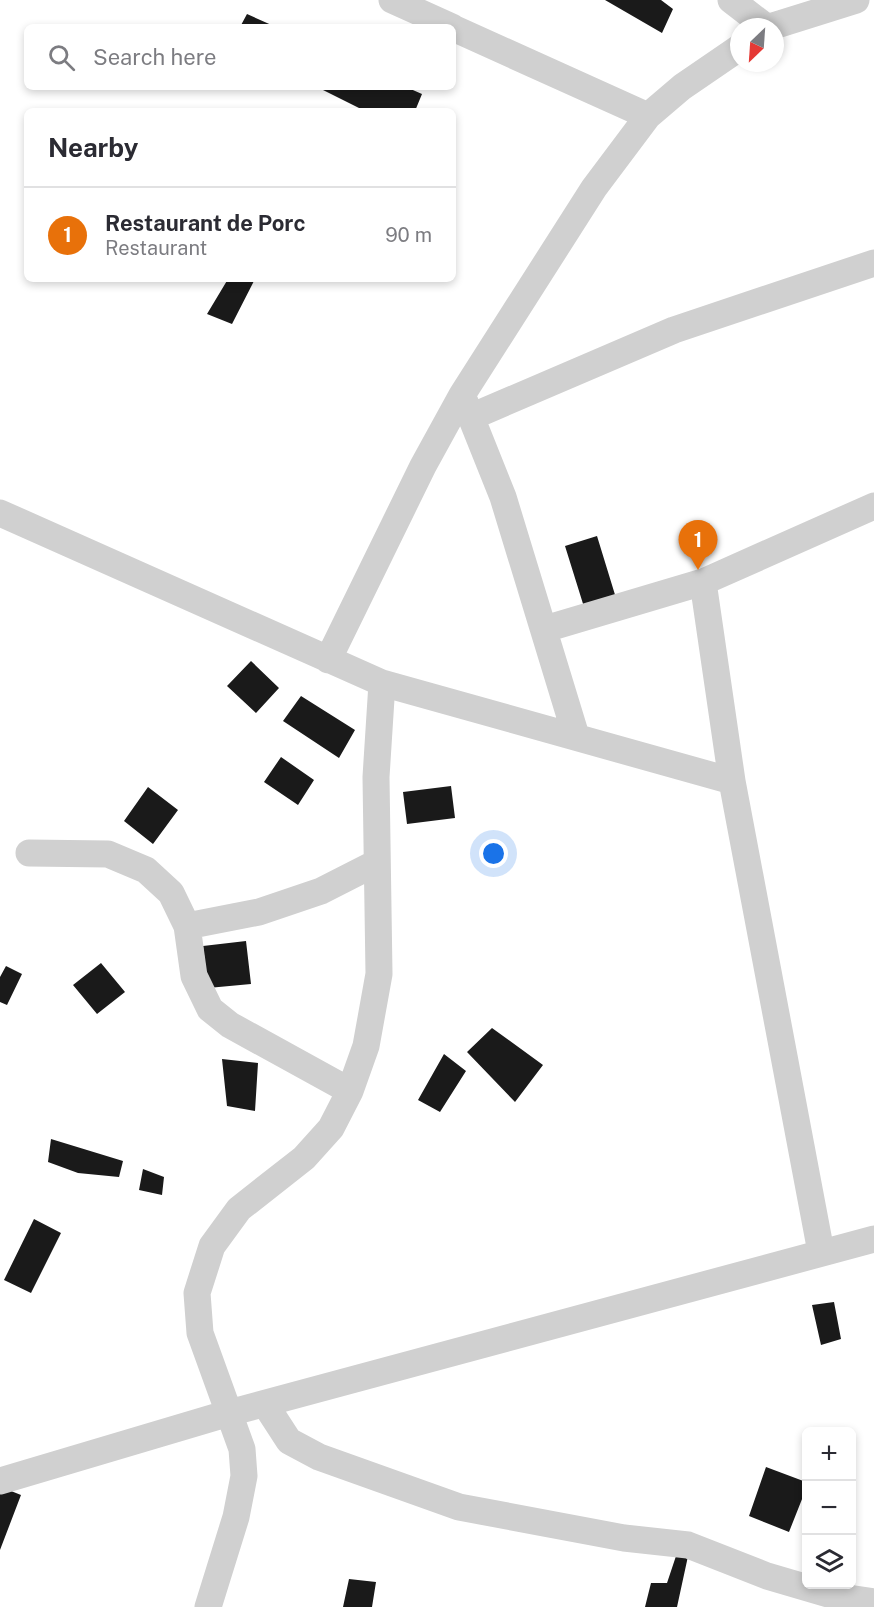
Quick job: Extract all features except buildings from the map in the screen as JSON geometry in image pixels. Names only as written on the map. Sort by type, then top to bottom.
[{"type":"street","points":[[392,0],[445,24]]},
{"type":"street","points":[[731,0],[756,18]]},
{"type":"street","points":[[784,22],[856,0]]},
{"type":"street","points":[[456,29],[648,116]]},
{"type":"street","points":[[328,660],[395,521],[467,406],[594,188],[648,116],[682,87],[730,54]]},
{"type":"street","points":[[467,406],[674,330],[874,263]]},
{"type":"street","points":[[467,406],[503,497],[576,736]]},
{"type":"street","points":[[545,629],[703,582],[874,506]]},
{"type":"street","points":[[0,513],[382,683],[732,781]]},
{"type":"street","points":[[703,582],[732,781],[821,1252]]},
{"type":"street","points":[[208,1607],[236,1517],[244,1476],[242,1449],[200,1333],[197,1293],[212,1246],[239,1209],[304,1158],[331,1128],[350,1091],[366,1046],[379,974],[376,777],[382,683]]},
{"type":"street","points":[[29,853],[108,854],[146,870],[171,893],[187,926],[194,976],[210,1009],[230,1025],[350,1091]]},
{"type":"street","points":[[187,926],[259,912],[321,891],[376,863]]},
{"type":"street","points":[[0,1481],[229,1413],[874,1239]]},
{"type":"street","points":[[265,1404],[289,1441],[319,1457],[459,1507],[624,1538],[688,1545],[767,1576],[835,1596],[874,1602]]},
{"type":"place","name":"Restaurant de Porc","points":[[698,570]]}]
